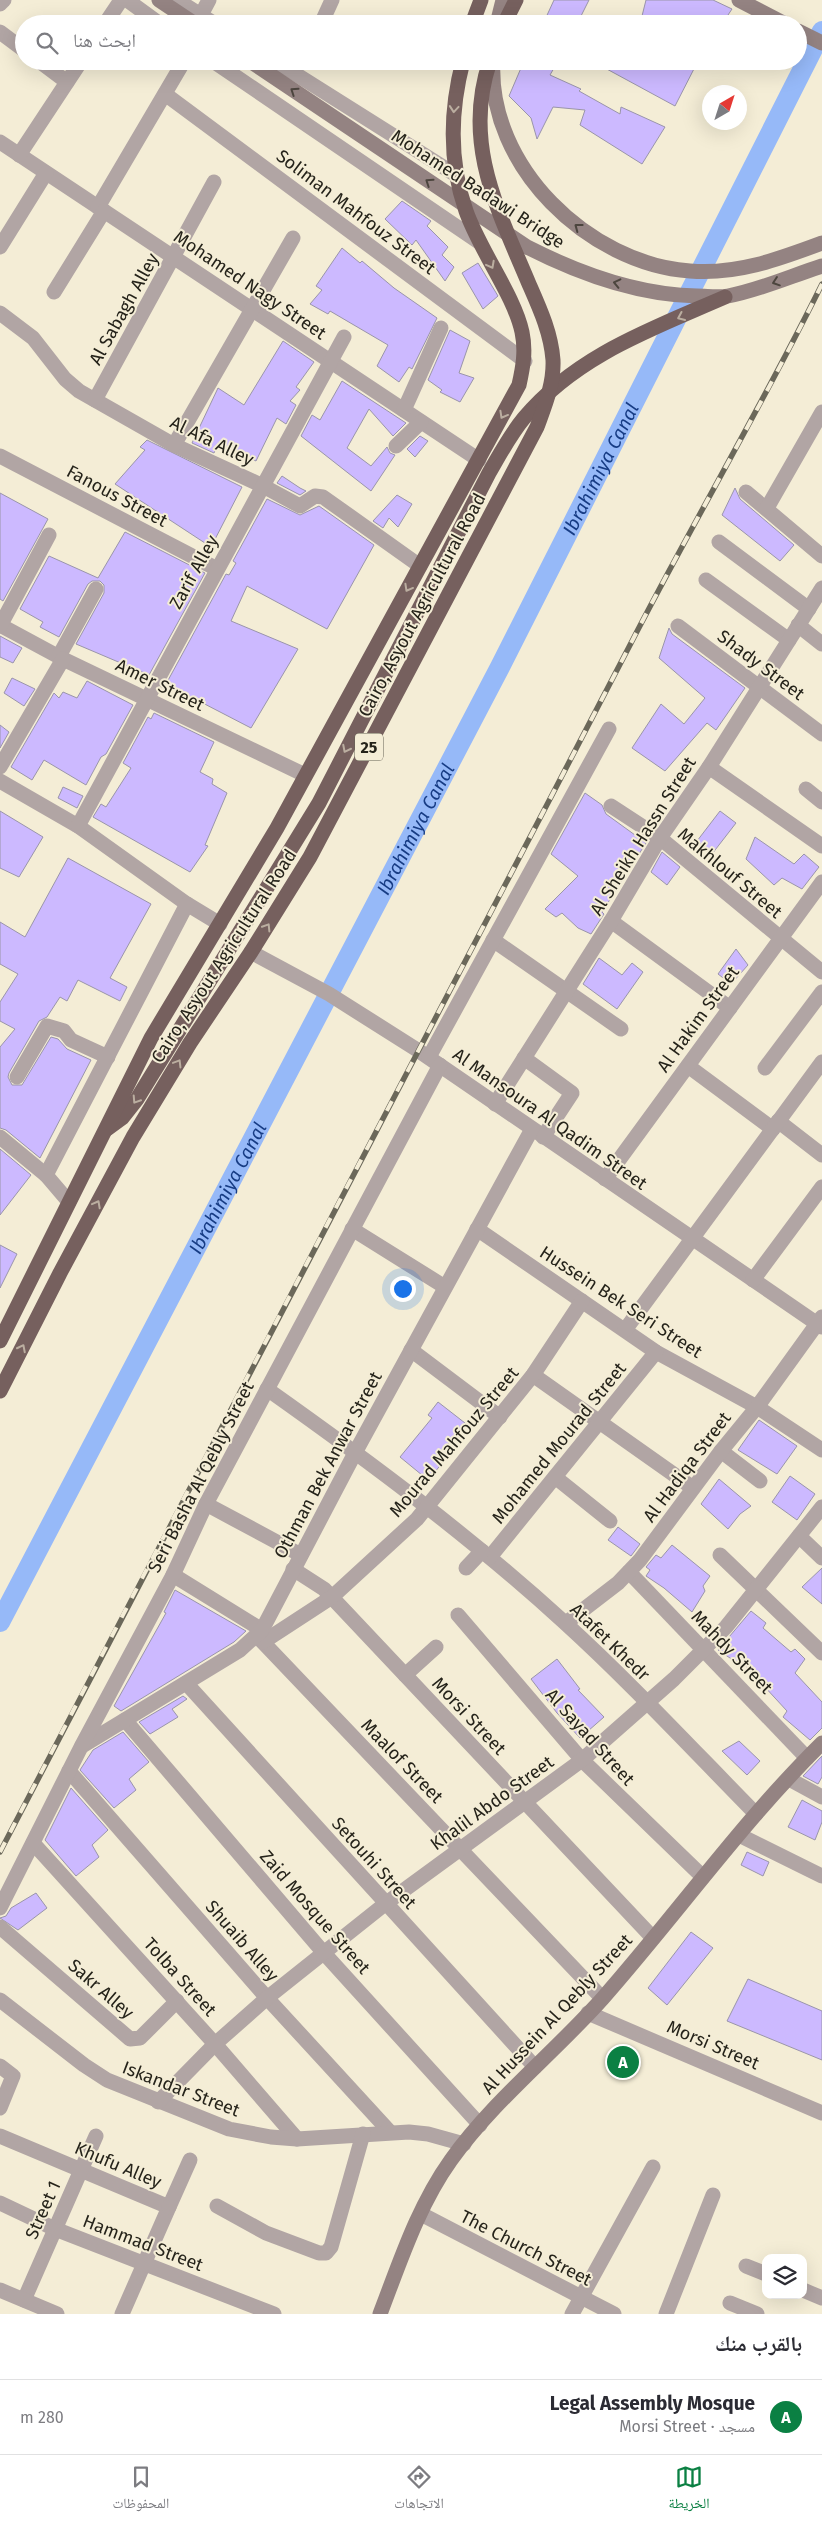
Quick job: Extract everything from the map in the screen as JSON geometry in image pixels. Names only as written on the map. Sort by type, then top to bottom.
[{"type":"highway","points":[[475,15],[481,0]]},
{"type":"highway","points":[[508,15],[516,0]]},
{"type":"highway","name":"Cairo, Asyout Agricultural Road","points":[[0,1342],[151,1038],[277,828],[520,385],[525,361],[522,332],[479,242],[466,211],[456,175],[452,137],[454,103],[461,70]]},
{"type":"highway","name":"Cairo, Asyout Agricultural Road","points":[[0,1392],[132,1137],[310,857],[537,427],[549,395],[553,361],[548,328],[495,203],[484,169],[480,141],[489,70]]},
{"type":"highway","points":[[103,1132],[130,1109],[319,803],[489,473],[523,419],[545,395],[595,356],[725,297]]},
{"type":"main road","points":[[159,0],[188,15]]},
{"type":"main road","points":[[500,15],[504,0]]},
{"type":"main road","points":[[739,0],[768,15]]},
{"type":"main road","points":[[807,36],[822,43]]},
{"type":"main road","name":"Mohamed Badawi Bridge","points":[[263,70],[494,226],[562,265],[599,279],[679,296],[725,297],[747,292],[822,266]]},
{"type":"main road","points":[[490,70],[503,126],[518,157],[541,192],[568,219],[595,239],[624,255],[656,266],[689,271],[723,272],[756,267],[822,244]]},
{"type":"main road","name":"Al Hussein Al Qebly Street","points":[[380,2314],[420,2214],[439,2178],[464,2144],[602,1998],[756,1814],[822,1744]]},
{"type":"street","points":[[0,4],[4,0]]},
{"type":"street","points":[[111,15],[121,0]]},
{"type":"street","points":[[127,0],[148,15]]},
{"type":"street","points":[[177,0],[193,15]]},
{"type":"street","points":[[201,15],[209,0]]},
{"type":"street","points":[[325,15],[332,0]]},
{"type":"street","points":[[0,32],[15,43]]},
{"type":"street","points":[[50,70],[67,82]]},
{"type":"street","points":[[19,155],[74,70]]},
{"type":"street","points":[[54,292],[179,70]]},
{"type":"street","points":[[226,70],[479,242]]},
{"type":"street","points":[[302,70],[456,175]]},
{"type":"street","name":"Soliman Mahfouz Street","points":[[166,94],[525,361]]},
{"type":"street","name":"Mohamed Nagy Street","points":[[0,142],[479,460]]},
{"type":"street","points":[[0,247],[46,173]]},
{"type":"street","name":"Al Sabagh Alley","points":[[95,400],[214,182]]},
{"type":"street","points":[[174,445],[292,238]]},
{"type":"street","name":"Al Afa Alley","points":[[0,313],[33,338],[65,379],[95,400],[174,445],[264,486],[300,506],[315,496],[323,497],[420,566]]},
{"type":"street","points":[[404,410],[441,328]]},
{"type":"street","name":"Zarif Alley","points":[[78,826],[344,337]]},
{"type":"street","points":[[767,508],[822,412]]},
{"type":"street","points":[[396,446],[420,422]]},
{"type":"street","name":"Fanous Street","points":[[0,456],[217,569]]},
{"type":"street","points":[[746,492],[822,556]]},
{"type":"street","points":[[0,626],[49,536]]},
{"type":"street","points":[[719,542],[809,609]]},
{"type":"street","points":[[706,580],[789,640]]},
{"type":"street","points":[[0,767],[61,657],[96,588]]},
{"type":"street","name":"Al Sheikh Hassn Street","points":[[495,1104],[611,921],[660,838],[709,767],[822,588]]},
{"type":"street","name":"Amer Street","points":[[0,626],[305,775]]},
{"type":"street","name":"Shady Street","points":[[678,626],[822,734]]},
{"type":"street","points":[[798,626],[822,644]]},
{"type":"street","name":"Seri Basha Al Qebly Street","points":[[0,1908],[81,1747],[173,1575],[206,1504],[352,1228],[435,1062],[493,940],[609,729]]},
{"type":"street","points":[[709,767],[822,846]]},
{"type":"street","points":[[0,781],[78,826],[187,904],[220,924]]},
{"type":"street","points":[[806,789],[822,802]]},
{"type":"street","name":"Makhlouf Street","points":[[611,806],[660,838],[780,940],[822,972]]},
{"type":"street","name":"Al Hakim Street","points":[[605,1179],[822,882]]},
{"type":"street","points":[[46,1176],[187,904]]},
{"type":"street","points":[[611,921],[730,1008]]},
{"type":"street","points":[[493,940],[621,1029]]},
{"type":"street","name":"Al Mansoura Al Qadim Street","points":[[251,952],[329,994],[383,1028],[692,1239],[820,1322]]},
{"type":"street","points":[[765,1068],[822,992]]},
{"type":"street","points":[[17,1077],[47,1026],[64,1031],[71,1040],[108,1057]]},
{"type":"street","name":"Othman Bek Anwar Street","points":[[81,1747],[261,1636],[293,1569],[477,1229],[537,1133],[572,1093],[524,1058]]},
{"type":"street","points":[[625,1330],[822,1062]]},
{"type":"street","points":[[688,1066],[822,1155]]},
{"type":"street","points":[[0,1137],[46,1176],[70,1202]]},
{"type":"street","points":[[753,1280],[822,1187]]},
{"type":"street","points":[[352,1228],[445,1287]]},
{"type":"street","name":"Hussein Bek Seri Street","points":[[477,1229],[656,1352],[757,1407],[822,1450]]},
{"type":"street","name":"Mourad Mahfouz Street","points":[[261,1636],[332,1597],[405,1531],[428,1507],[534,1375],[582,1301]]},
{"type":"street","name":"Al Hadiqa Street","points":[[566,1623],[606,1593],[629,1572],[757,1407],[820,1322]]},
{"type":"street","points":[[411,1350],[500,1417]]},
{"type":"street","name":"Mohamed Mourad Street","points":[[466,1568],[486,1554],[555,1476],[656,1352]]},
{"type":"street","points":[[534,1375],[693,1488]]},
{"type":"street","name":"Atafet Khedr","points":[[267,1389],[356,1452],[428,1507],[566,1623],[756,1814]]},
{"type":"street","points":[[721,1451],[760,1481]]},
{"type":"street","points":[[555,1476],[610,1521]]},
{"type":"street","points":[[206,1504],[301,1555]]},
{"type":"street","name":"Khalil Abdo Street","points":[[158,2102],[215,2044],[323,1952],[459,1848],[582,1760],[647,1704],[704,1650],[756,1590],[822,1507]]},
{"type":"street","points":[[799,1536],[822,1558]]},
{"type":"street","points":[[720,1556],[822,1653]]},
{"type":"street","name":"Morsi Street","points":[[293,1569],[314,1581],[332,1597],[652,1938]]},
{"type":"street","name":"Mahdy Street","points":[[629,1572],[807,1758]]},
{"type":"street","name":"Maalof Street","points":[[173,1575],[261,1636],[602,1998]]},
{"type":"street","name":"Al Sayad Street","points":[[458,1615],[582,1760],[703,1877]]},
{"type":"street","points":[[405,1675],[436,1647]]},
{"type":"street","name":"Setouhi Street","points":[[186,1683],[535,2067]]},
{"type":"street","name":"Zaid Mosque Street","points":[[125,1720],[323,1952],[480,2125]]},
{"type":"street","name":"Shuaib Alley","points":[[69,1771],[267,1998],[390,2132]]},
{"type":"street","points":[[789,1779],[822,1797]]},
{"type":"street","points":[[739,1835],[822,1876]]},
{"type":"street","name":"Tolba Street","points":[[33,1843],[177,2001],[297,2139]]},
{"type":"street","name":"Sakr Alley","points":[[0,1927],[130,2039],[140,2038],[177,2001]]},
{"type":"street","name":"Iskandar Street","points":[[0,2000],[95,2074],[158,2102],[228,2129],[271,2137],[297,2139],[390,2132],[428,2134],[464,2144]]},
{"type":"street","name":"Morsi Street","points":[[588,2013],[822,2114]]},
{"type":"street","points":[[0,2066],[14,2076],[0,2108]]},
{"type":"street","points":[[217,2206],[266,2234],[310,2250],[326,2253],[331,2247],[362,2134]]},
{"type":"street","name":"Khufu Alley","points":[[0,2136],[169,2207],[122,2314]]},
{"type":"street","name":"Street 1","points":[[24,2300],[96,2136]]},
{"type":"street","points":[[169,2207],[190,2160]]},
{"type":"street","points":[[572,2314],[652,2166]]},
{"type":"street","points":[[666,2314],[712,2195]]},
{"type":"street","name":"Hammad Street","points":[[0,2203],[55,2230],[274,2314]]},
{"type":"street","name":"The Church Street","points":[[420,2214],[614,2314]]},
{"type":"street","points":[[746,2266],[762,2272]]},
{"type":"street","points":[[0,2290],[24,2300],[39,2311],[57,2314]]},
{"type":"street","points":[[807,2292],[822,2298]]},
{"type":"street","points":[[730,2303],[757,2314]]},
{"type":"building","points":[[554,0],[589,0],[582,15],[547,15]]},
{"type":"building","points":[[646,0],[713,0],[732,9],[728,15],[642,15]]},
{"type":"building","points":[[520,70],[553,70],[550,75],[581,89],[579,91],[620,114],[621,107],[665,127],[642,164],[580,125],[585,110],[553,107],[537,139],[531,118],[509,96]]},
{"type":"building","points":[[609,70],[693,70],[675,106]]},
{"type":"building","points":[[402,201],[431,221],[427,226],[448,247],[442,255],[454,267],[445,281],[416,240],[412,245],[385,219]]},
{"type":"building","points":[[342,248],[437,318],[412,369],[409,367],[399,382],[377,366],[388,345],[330,311],[328,314],[310,304],[322,290],[316,286]]},
{"type":"building","points":[[478,263],[498,296],[483,309],[462,273]]},
{"type":"building","points":[[450,330],[470,341],[459,373],[474,378],[460,402],[440,392],[442,390],[428,380]]},
{"type":"building","points":[[283,341],[314,362],[296,387],[300,390],[290,401],[296,405],[286,424],[277,418],[256,461],[219,442],[214,453],[192,443],[218,388],[244,405]]},
{"type":"building","points":[[342,381],[406,423],[393,436],[369,409],[347,448],[371,466],[387,447],[390,453],[395,455],[371,491],[301,436],[312,415],[320,420]]},
{"type":"building","points":[[420,436],[428,441],[415,457],[407,449]]},
{"type":"building","points":[[147,440],[242,487],[211,547],[115,484],[145,450],[140,447]]},
{"type":"building","points":[[282,476],[306,491],[300,495],[277,483]]},
{"type":"building","points":[[735,488],[740,499],[794,545],[780,561],[722,515]]},
{"type":"building","points":[[0,493],[48,519],[3,601],[0,599]]},
{"type":"building","points":[[397,495],[412,504],[398,527],[389,518],[383,528],[373,521]]},
{"type":"building","points":[[267,499],[300,515],[319,506],[374,545],[327,629],[247,586],[231,621],[298,649],[251,728],[166,684],[226,574],[229,575],[236,563],[233,561]]},
{"type":"building","points":[[125,532],[205,573],[149,675],[76,644],[104,593],[104,585],[100,581],[92,581],[88,584],[59,637],[40,627],[43,622],[20,609],[49,556],[98,578]]},
{"type":"building","points":[[669,628],[672,634],[745,688],[716,730],[707,723],[665,771],[632,748],[661,704],[684,724],[705,698],[659,658]]},
{"type":"building","points":[[0,636],[22,648],[13,663],[0,657]]},
{"type":"building","points":[[12,678],[35,689],[24,706],[4,693]]},
{"type":"building","points":[[87,681],[133,705],[106,754],[101,757],[86,785],[44,760],[32,780],[11,767],[54,693],[59,698],[63,692],[77,698]]},
{"type":"building","points":[[154,713],[214,742],[200,772],[213,779],[212,784],[227,793],[205,845],[208,846],[190,872],[93,817],[101,804],[106,807],[131,768],[123,763],[148,717],[151,719]]},
{"type":"building","points":[[0,725],[9,732],[0,748]]},
{"type":"building","points":[[63,787],[83,796],[77,808],[58,798]]},
{"type":"building","points":[[585,793],[602,805],[606,814],[646,843],[602,912],[604,914],[591,934],[578,928],[562,913],[556,917],[545,909],[578,876],[551,854]]},
{"type":"building","points":[[0,811],[43,837],[19,877],[0,868]]},
{"type":"building","points":[[720,811],[736,823],[712,854],[697,841]]},
{"type":"building","points":[[755,837],[794,864],[804,854],[819,867],[802,889],[782,878],[774,885],[746,859]]},
{"type":"building","points":[[662,852],[680,867],[667,885],[651,872]]},
{"type":"building","points":[[68,858],[151,904],[110,978],[127,987],[120,1001],[78,980],[67,1001],[60,997],[47,1017],[39,1021],[9,1073],[8,1077],[12,1085],[22,1085],[51,1037],[58,1039],[67,1049],[91,1060],[40,1158],[6,1130],[0,1128],[0,1047],[15,1029],[0,1021],[0,1002],[18,974],[0,964],[0,922],[25,937]]},
{"type":"building","points":[[736,949],[748,965],[731,984],[718,974]]},
{"type":"building","points":[[599,958],[622,975],[632,963],[643,972],[617,1009],[583,984]]},
{"type":"building","points":[[0,1149],[31,1175],[0,1215]]},
{"type":"building","points":[[0,1245],[17,1254],[0,1288]]},
{"type":"building","points":[[438,1402],[465,1423],[444,1449],[450,1454],[428,1480],[400,1457],[432,1418],[428,1415]]},
{"type":"building","points":[[759,1420],[797,1446],[777,1474],[738,1450]]},
{"type":"building","points":[[790,1476],[815,1494],[797,1520],[772,1502]]},
{"type":"building","points":[[719,1479],[751,1506],[740,1514],[728,1529],[701,1504]]},
{"type":"building","points":[[618,1527],[640,1544],[631,1556],[608,1540]]},
{"type":"building","points":[[672,1545],[710,1576],[703,1586],[705,1591],[692,1612],[664,1588],[646,1576],[650,1570],[646,1567],[656,1555],[661,1558]]},
{"type":"building","points":[[822,1568],[822,1604],[802,1587]]},
{"type":"building","points":[[175,1590],[246,1631],[234,1642],[121,1711],[114,1706],[166,1613],[164,1612]]},
{"type":"building","points":[[751,1611],[766,1623],[763,1628],[791,1652],[795,1649],[805,1659],[795,1673],[822,1702],[822,1728],[810,1740],[783,1717],[787,1711],[739,1659],[736,1662],[718,1650]]},
{"type":"building","points":[[557,1659],[580,1689],[578,1690],[604,1717],[580,1738],[557,1713],[531,1679]]},
{"type":"building","points":[[183,1696],[187,1699],[172,1709],[178,1717],[150,1734],[139,1722]]},
{"type":"building","points":[[123,1732],[149,1762],[129,1779],[136,1790],[114,1808],[80,1770],[93,1750]]},
{"type":"building","points":[[739,1741],[760,1761],[747,1775],[722,1751]]},
{"type":"building","points":[[822,1756],[822,1777],[818,1784],[803,1776]]},
{"type":"building","points":[[71,1788],[108,1830],[92,1845],[99,1857],[76,1876],[45,1840]]},
{"type":"building","points":[[802,1800],[822,1811],[822,1822],[815,1840],[788,1827]]},
{"type":"building","points":[[747,1852],[769,1862],[763,1876],[741,1865]]},
{"type":"building","points":[[36,1893],[47,1908],[18,1930],[0,1918],[6,1916],[11,1908]]},
{"type":"building","points":[[691,1932],[713,1948],[667,2005],[648,1988]]},
{"type":"building","points":[[748,1979],[822,2011],[822,2060],[727,2021]]},
{"type":"waterway","name":"Ibrahimiya Canal","points":[[807,61],[822,31]]},
{"type":"waterway","name":"Ibrahimiya Canal","points":[[0,1622],[500,667],[802,70]]},
{"type":"railway","points":[[0,1852],[654,600],[822,284]]},
{"type":"place","name":"Legal Assembly Mosque","points":[[623,2062]]}]
